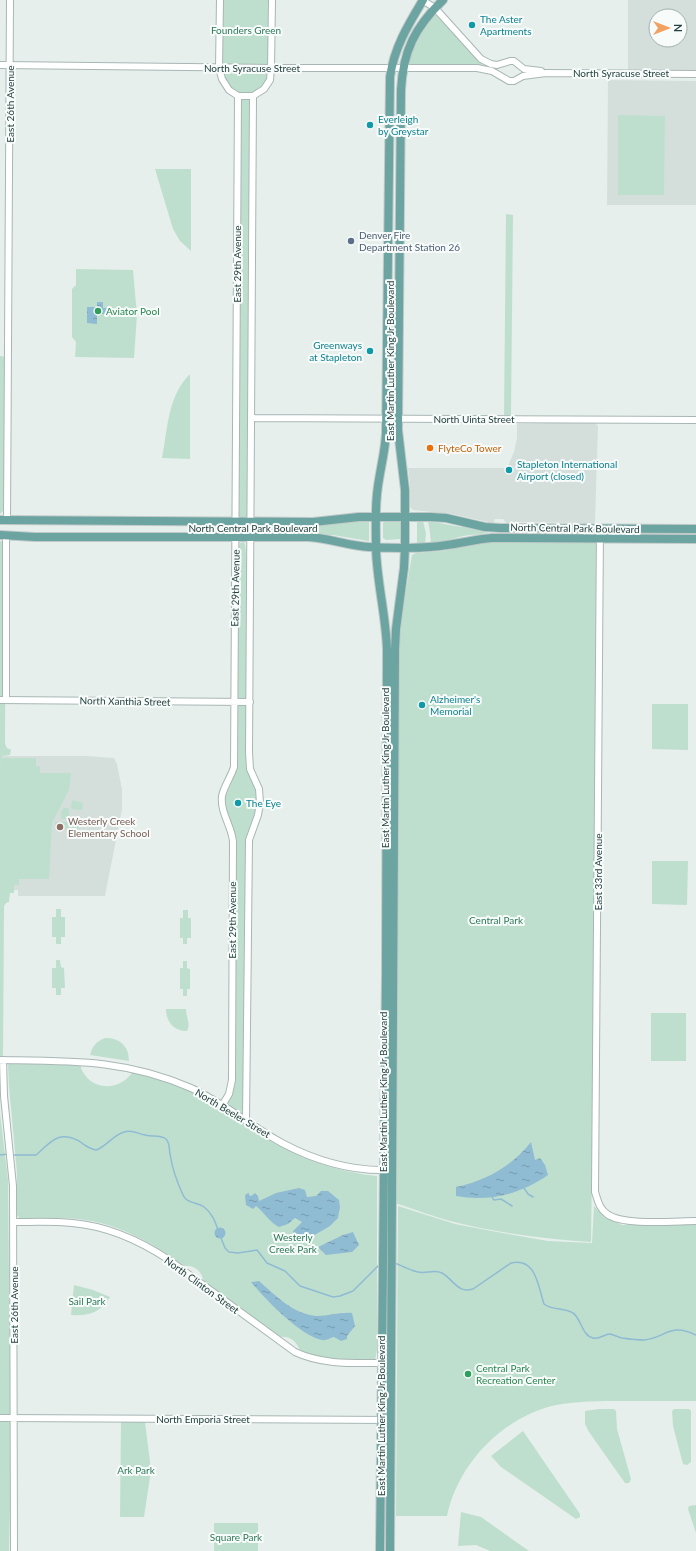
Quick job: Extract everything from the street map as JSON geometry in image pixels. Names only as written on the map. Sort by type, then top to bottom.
[{"type":"main road","name":"East Martin Luther King Jr Boulevard","points":[[390,1551],[393,1236],[388,1170],[387,650],[385,622],[377,578],[376,517],[377,493],[386,446],[389,101],[391,68],[404,33],[423,0]]},
{"type":"main road","name":"East Martin Luther King Jr Boulevard","points":[[380,1551],[383,1363],[383,1236],[388,1170],[396,629],[404,568],[405,547],[405,490],[399,443],[398,419],[400,108],[403,68],[406,55],[414,35],[423,21],[443,0]]},
{"type":"main road","name":"North Central Park Boulevard","points":[[3,520],[319,522],[353,518],[405,517],[446,518],[485,527],[500,528],[696,529]]},
{"type":"main road","name":"North Central Park Boulevard","points":[[3,535],[320,538],[355,546],[376,547],[447,545],[488,538],[696,539]]},
{"type":"street","name":"East 26th Avenue","points":[[3,520],[10,0]]},
{"type":"street","points":[[220,0],[219,68],[222,79],[229,90],[238,96],[253,96],[264,89],[270,80],[272,0]]},
{"type":"street","points":[[423,0],[435,8],[481,59],[491,64],[510,61],[517,63],[520,72],[518,78],[514,81],[509,81],[501,76],[500,69],[504,63]]},
{"type":"street","name":"North Syracuse Street","points":[[0,65],[219,68],[482,68],[501,76]]},
{"type":"street","name":"North Syracuse Street","points":[[519,66],[527,70],[546,73]]},
{"type":"street","name":"North Syracuse Street","points":[[518,78],[526,75],[546,73],[696,74]]},
{"type":"street","name":"East 29th Avenue","points":[[223,1104],[229,1094],[232,1080],[233,842],[232,831],[226,819],[222,802],[224,788],[232,774],[234,767],[238,96]]},
{"type":"street","name":"East 29th Avenue","points":[[246,1120],[249,840],[258,815],[260,803],[259,789],[250,769],[249,537],[252,418],[253,96]]},
{"type":"street","name":"North Uinta Street","points":[[252,418],[696,420]]},
{"type":"street","name":"East 33rd Avenue","points":[[600,528],[595,1192],[599,1206],[606,1213],[619,1220],[696,1221]]},
{"type":"street","points":[[3,535],[3,700]]},
{"type":"street","name":"North Xanthia Street","points":[[3,700],[250,702]]},
{"type":"street","name":"East 26th Avenue","points":[[2,1060],[12,1167],[14,1222],[14,1551]]},
{"type":"street","name":"North Beeler Street","points":[[2,1060],[81,1061],[125,1067],[151,1073],[176,1082],[223,1104],[282,1143],[315,1158],[354,1168],[388,1170]]},
{"type":"street","name":"North Clinton Street","points":[[14,1222],[72,1223],[97,1227],[121,1234],[163,1256],[295,1352],[311,1359],[330,1362],[383,1363]]},
{"type":"street","name":"North Emporia Street","points":[[0,1418],[391,1420]]},
{"type":"shaded area","points":[[628,0],[696,0],[696,70],[628,70]]},
{"type":"shaded area","points":[[608,80],[696,81],[696,205],[607,205]]},
{"type":"shaded area","points":[[594,422],[598,426],[595,522],[593,524],[580,525],[579,523],[512,522],[507,524],[503,519],[495,519],[493,523],[489,524],[488,522],[452,514],[413,510],[409,506],[410,485],[408,468],[507,468],[514,452],[517,438],[517,424]]},
{"type":"shaded area","name":"Westerly Creek Elementary School","points":[[2,756],[87,756],[114,758],[117,764],[122,789],[122,809],[105,896],[18,896],[18,890],[14,890],[14,893],[1,893]]},
{"type":"green space","name":"Founders Green","points":[[220,0],[272,0],[270,80],[253,96],[250,522],[235,522],[238,96],[222,79]]},
{"type":"green space","points":[[435,14],[483,63],[482,66],[408,65],[418,38]]},
{"type":"green space","points":[[618,115],[665,116],[664,195],[618,195]]},
{"type":"green space","points":[[155,169],[191,169],[191,251],[180,241],[173,229]]},
{"type":"green space","points":[[506,214],[513,215],[511,416],[504,415]]},
{"type":"green space","points":[[76,269],[133,270],[137,315],[134,358],[75,357],[76,342],[72,337],[72,289],[76,285]]},
{"type":"green space","points":[[0,356],[8,357],[3,511],[0,514]]},
{"type":"green space","points":[[190,374],[190,459],[162,458],[167,425],[173,403],[182,383]]},
{"type":"green space","points":[[369,519],[369,541],[333,535],[319,535],[319,524]]},
{"type":"green space","points":[[385,521],[400,522],[400,539],[386,540],[383,538],[383,523]]},
{"type":"green space","points":[[417,521],[423,521],[426,533],[425,544],[417,544]]},
{"type":"green space","points":[[428,521],[461,527],[492,530],[481,534],[463,536],[431,543]]},
{"type":"green space","points":[[301,524],[308,525],[308,535],[257,533],[257,527]]},
{"type":"green space","points":[[318,524],[318,535],[309,535],[309,525]]},
{"type":"green space","points":[[0,541],[6,543],[5,744],[7,748],[11,750],[10,755],[2,756],[1,780],[2,758],[36,758],[36,766],[40,767],[40,773],[71,773],[69,790],[52,823],[49,879],[19,879],[19,885],[14,885],[14,893],[10,893],[9,902],[4,906],[3,1060],[0,1060]]},
{"type":"green space","points":[[244,542],[248,588],[250,769],[259,795],[251,831],[246,1120],[223,1104],[229,1094],[233,842],[222,802],[232,774],[237,555],[240,543]]},
{"type":"green space","name":"Central Park","points":[[483,542],[596,543],[595,958],[591,1242],[539,1237],[471,1226],[447,1220],[395,1203],[399,631],[412,555],[416,553],[443,551]]},
{"type":"green space","points":[[652,704],[688,704],[688,750],[652,749]]},
{"type":"green space","points":[[72,800],[83,803],[82,810],[71,809]]},
{"type":"green space","points":[[64,808],[69,808],[69,819],[61,819],[61,812]]},
{"type":"green space","points":[[72,820],[80,822],[78,831],[72,830]]},
{"type":"green space","points":[[55,822],[69,822],[69,829],[55,829]]},
{"type":"green space","points":[[652,861],[688,861],[687,905],[652,904]]},
{"type":"green space","points":[[56,909],[61,909],[61,917],[65,917],[65,937],[61,937],[61,944],[56,944],[56,937],[52,937],[52,917],[56,917]]},
{"type":"green space","points":[[183,910],[188,910],[188,918],[191,918],[191,938],[187,938],[187,944],[183,944],[183,938],[180,938],[180,918],[183,918]]},
{"type":"green space","points":[[56,960],[60,960],[61,967],[64,968],[65,988],[61,988],[61,995],[56,995],[56,988],[52,988],[52,968],[56,968]]},
{"type":"green space","points":[[183,961],[187,961],[187,968],[190,969],[190,989],[187,989],[187,996],[183,996],[183,989],[180,989],[180,968],[183,968]]},
{"type":"green space","points":[[166,1009],[186,1009],[188,1023],[187,1031],[178,1029],[169,1022]]},
{"type":"green space","points":[[651,1013],[686,1013],[686,1061],[651,1061]]},
{"type":"green space","points":[[105,1038],[115,1039],[123,1044],[129,1056],[129,1061],[90,1055],[95,1044]]},
{"type":"green space","name":"Westerly Creek Park","points":[[11,1062],[80,1063],[82,1070],[94,1083],[108,1086],[122,1082],[133,1071],[164,1080],[184,1087],[212,1101],[271,1140],[302,1157],[333,1168],[377,1176],[377,1350],[375,1360],[325,1359],[300,1350],[292,1339],[278,1337],[204,1282],[199,1271],[194,1267],[183,1266],[149,1243],[112,1226],[77,1219],[20,1219],[17,1215],[17,1173],[9,1086],[8,1065]]},
{"type":"green space","points":[[0,1113],[8,1180],[11,1460],[9,1551],[0,1551]]},
{"type":"green space","points":[[398,1206],[455,1224],[548,1241],[592,1243],[594,1206],[604,1217],[622,1225],[696,1225],[696,1401],[581,1402],[556,1405],[537,1411],[518,1420],[501,1431],[472,1461],[461,1478],[447,1516],[396,1516]]},
{"type":"green space","name":"Sail Park","points":[[74,1285],[93,1290],[110,1297],[102,1307],[94,1312],[83,1315],[71,1315]]},
{"type":"green space","points":[[614,1409],[616,1411],[617,1429],[631,1479],[629,1483],[625,1483],[585,1424],[585,1411]]},
{"type":"green space","points":[[674,1409],[689,1409],[691,1411],[691,1462],[687,1465],[683,1464],[673,1426],[672,1411]]},
{"type":"green space","name":"Ark Park","points":[[121,1422],[145,1422],[150,1462],[150,1477],[144,1517],[120,1517]]},
{"type":"green space","points":[[523,1431],[580,1514],[580,1517],[576,1519],[501,1467],[491,1456]]},
{"type":"green space","points":[[696,1505],[696,1533],[688,1509],[689,1506]]},
{"type":"green space","points":[[461,1512],[481,1517],[529,1551],[490,1551],[476,1545],[458,1546]]},
{"type":"green space","name":"Square Park","points":[[214,1523],[258,1523],[258,1551],[214,1551]]},
{"type":"water","name":"Aviator Pool","points":[[97,302],[103,302],[103,308],[108,308],[108,314],[97,314],[97,324],[87,323],[87,307],[97,307]]},
{"type":"water","points":[[531,1142],[535,1160],[540,1158],[545,1165],[548,1175],[538,1182],[516,1192],[504,1195],[480,1198],[456,1196],[456,1187],[478,1181],[498,1171],[524,1151]]},
{"type":"water","points":[[299,1188],[305,1190],[307,1197],[316,1196],[321,1191],[328,1191],[339,1200],[340,1207],[338,1218],[330,1226],[306,1240],[297,1239],[293,1235],[293,1231],[302,1222],[295,1218],[288,1224],[279,1227],[272,1223],[256,1206],[253,1209],[246,1205],[245,1196],[249,1193],[251,1196],[255,1193],[258,1196],[259,1201],[276,1193]]},
{"type":"water","points":[[218,1228],[222,1228],[224,1229],[224,1237],[218,1238],[215,1235],[215,1231]]},
{"type":"water","points":[[353,1232],[359,1245],[352,1252],[326,1255],[318,1247],[343,1235]]},
{"type":"water","points":[[259,1281],[278,1298],[300,1312],[317,1316],[352,1313],[355,1326],[347,1336],[347,1339],[341,1341],[334,1337],[324,1340],[313,1337],[304,1332],[284,1316],[251,1282]]},
{"type":"waterway","points":[[12,1155],[36,1155],[51,1142],[60,1137],[72,1138],[89,1148],[96,1150],[116,1136],[127,1131],[164,1138],[168,1142],[173,1169],[183,1195],[187,1200],[207,1209],[213,1217],[218,1230]]},
{"type":"waterway","points":[[0,1155],[8,1154]]},
{"type":"waterway","points":[[524,1188],[528,1194],[533,1197]]},
{"type":"waterway","points":[[492,1197],[494,1200],[501,1199],[512,1206]]},
{"type":"waterway","points":[[221,1238],[225,1248],[229,1252],[238,1253],[257,1250],[267,1263],[285,1271],[300,1286],[333,1297],[353,1291],[379,1265]]},
{"type":"waterway","points":[[395,1263],[418,1272],[436,1271],[442,1273],[456,1286],[464,1290],[468,1290],[473,1289],[511,1263],[519,1262],[526,1264],[535,1274],[544,1304],[551,1308],[570,1311],[576,1315],[584,1331],[589,1337],[597,1338],[610,1334],[622,1338],[644,1340],[658,1337],[673,1330],[687,1331],[696,1335]]},
{"type":"place","name":"The Aster Apartments","points":[[472,25]]},
{"type":"place","name":"Everleigh by Greystar","points":[[370,125]]},
{"type":"place","name":"Denver Fire Department Station 26","points":[[351,241]]},
{"type":"place","name":"Aviator Pool","points":[[98,311]]},
{"type":"place","name":"Greenways at Stapleton","points":[[370,351]]},
{"type":"place","name":"FlyteCo Tower","points":[[430,448]]},
{"type":"place","name":"Stapleton International Airport (closed)","points":[[509,470]]},
{"type":"place","name":"Alzheimer's Memorial","points":[[422,705]]},
{"type":"place","name":"The Eye","points":[[238,803]]},
{"type":"place","name":"Westerly Creek Elementary School","points":[[60,827]]},
{"type":"place","name":"Central Park Recreation Center","points":[[468,1374]]}]
